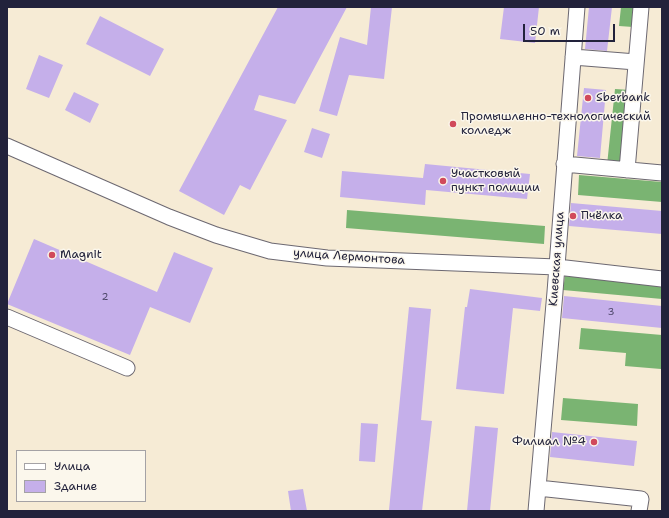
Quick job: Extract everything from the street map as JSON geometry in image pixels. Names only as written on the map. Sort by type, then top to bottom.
[{"type":"street","name":"Киевская улица","points":[[536,511],[577,7]]},
{"type":"street","points":[[627,170],[641,7]]},
{"type":"street","points":[[573,57],[636,62]]},
{"type":"street","name":"улица Лермонтова","points":[[7,146],[216,235],[270,250],[327,258],[557,267],[662,279]]},
{"type":"street","points":[[564,164],[662,173]]},
{"type":"street","points":[[7,317],[127,368]]},
{"type":"street","points":[[538,488],[641,499],[639,511]]},
{"type":"green space","points":[[621,7],[636,7],[633,27],[619,26]]},
{"type":"green space","points":[[615,89],[630,90],[621,166],[607,165]]},
{"type":"green space","points":[[579,175],[662,182],[662,202],[578,195]]},
{"type":"green space","points":[[347,210],[545,226],[544,244],[346,228]]},
{"type":"green space","points":[[565,276],[662,285],[662,299],[563,290]]},
{"type":"green space","points":[[581,328],[662,335],[661,369],[625,366],[626,353],[579,349]]},
{"type":"green space","points":[[563,398],[638,404],[637,426],[561,420]]},
{"type":"building","points":[[278,7],[347,7],[295,104],[259,95],[254,110],[287,120],[250,190],[240,185],[224,215],[179,191]]},
{"type":"building","points":[[371,7],[392,7],[384,79],[349,75],[337,116],[319,111],[340,37],[367,45]]},
{"type":"building","points":[[504,7],[539,7],[535,43],[500,39]]},
{"type":"building","points":[[589,7],[612,7],[607,51],[585,49]]},
{"type":"building","points":[[100,16],[164,49],[150,76],[86,44]]},
{"type":"building","points":[[39,55],[63,65],[49,98],[26,89]]},
{"type":"building","points":[[584,88],[606,90],[600,158],[577,156]]},
{"type":"building","points":[[74,92],[99,104],[90,123],[65,110]]},
{"type":"building","points":[[312,128],[330,134],[322,158],[304,152]]},
{"type":"building","points":[[425,164],[530,174],[527,199],[426,190],[425,205],[340,197],[342,171],[423,178]]},
{"type":"building","points":[[571,203],[662,211],[662,234],[569,226]]},
{"type":"building","points":[[34,239],[157,292],[174,252],[213,268],[190,323],[150,307],[130,355],[7,304]]},
{"type":"building","points":[[470,289],[542,298],[540,311],[513,308],[504,394],[456,389],[465,307],[467,307]]},
{"type":"building","points":[[564,296],[662,306],[662,328],[562,318]]},
{"type":"building","points":[[409,307],[431,309],[421,420],[432,421],[422,511],[389,510]]},
{"type":"building","points":[[361,423],[378,424],[375,462],[359,461]]},
{"type":"building","points":[[475,426],[498,428],[490,511],[467,511]]},
{"type":"building","points":[[552,432],[637,441],[634,466],[550,457]]},
{"type":"building","points":[[303,489],[307,511],[291,511],[288,491]]},
{"type":"place","name":"Sberbank","points":[[588,98]]},
{"type":"place","name":"Промышленно-технологический колледж","points":[[453,124]]},
{"type":"place","name":"Участковый пункт полиции","points":[[443,181]]},
{"type":"place","name":"Пчёлка","points":[[573,216]]},
{"type":"place","name":"Magnit","points":[[52,255]]},
{"type":"place","name":"Филиал №4","points":[[594,442]]}]
